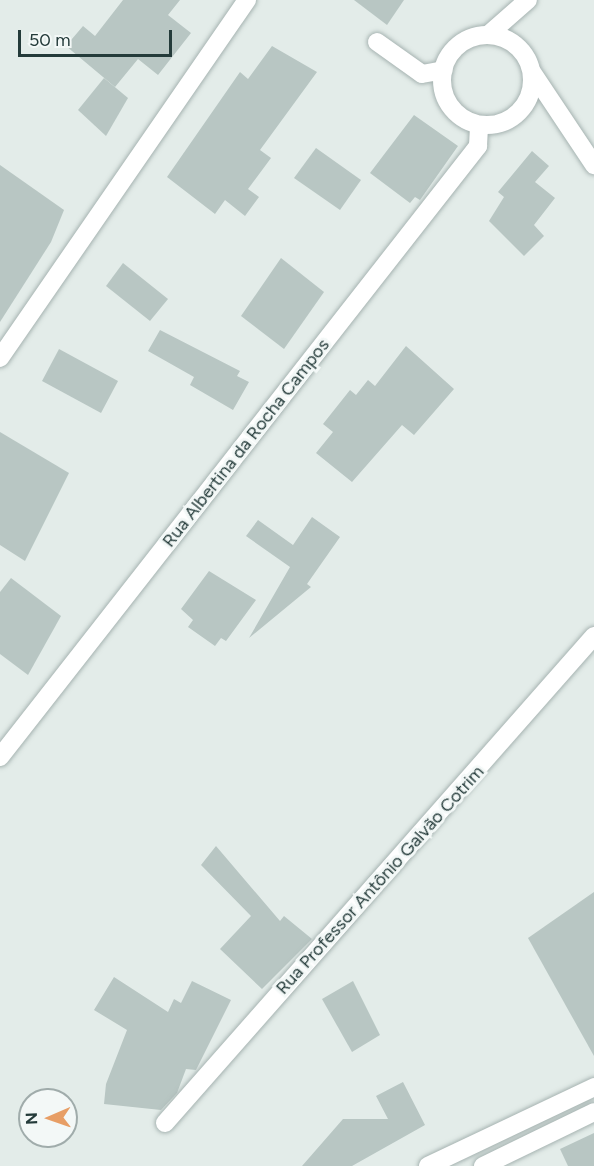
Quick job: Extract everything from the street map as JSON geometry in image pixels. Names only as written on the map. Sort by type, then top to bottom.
[{"type":"street","points":[[0,358],[247,0]]},
{"type":"street","points":[[528,0],[488,35],[460,45],[444,70],[443,85],[450,105],[479,125],[493,125],[519,113],[527,101],[532,72]]},
{"type":"street","points":[[488,35],[517,46],[594,165]]},
{"type":"street","points":[[377,42],[422,74],[444,70]]},
{"type":"street","name":"Rua Albertina da Rocha Campos","points":[[0,757],[478,146],[479,125]]},
{"type":"street","name":"Rua Professor Antônio Galvão Cotrim","points":[[165,1123],[594,636]]},
{"type":"street","points":[[428,1166],[594,1087]]},
{"type":"street","points":[[483,1166],[594,1112]]},
{"type":"building","points":[[123,0],[180,0],[168,15],[191,33],[158,75],[138,59],[115,87],[66,46],[83,26],[95,36]]},
{"type":"building","points":[[354,0],[404,0],[387,25]]},
{"type":"building","points":[[272,46],[317,72],[260,150],[271,158],[248,189],[259,197],[245,216],[225,200],[215,214],[167,177],[240,72],[248,79]]},
{"type":"building","points":[[104,78],[128,98],[106,136],[78,110]]},
{"type":"building","points":[[414,115],[458,146],[420,200],[415,197],[410,203],[370,173]]},
{"type":"building","points":[[316,148],[361,180],[340,210],[294,178]]},
{"type":"building","points":[[532,151],[549,166],[535,182],[555,198],[534,225],[544,236],[524,256],[489,221],[504,197],[498,192]]},
{"type":"building","points":[[0,165],[64,210],[51,242],[0,322]]},
{"type":"building","points":[[281,258],[324,292],[284,349],[241,316]]},
{"type":"building","points":[[123,263],[168,299],[150,321],[106,286]]},
{"type":"building","points":[[160,330],[240,371],[237,376],[249,382],[233,410],[190,385],[194,377],[148,351]]},
{"type":"building","points":[[406,346],[454,389],[414,435],[402,425],[352,482],[316,453],[333,432],[323,424],[350,390],[356,395],[368,380],[375,386]]},
{"type":"building","points":[[59,349],[118,381],[101,413],[42,381]]},
{"type":"building","points":[[0,432],[69,473],[25,561],[0,545]]},
{"type":"building","points":[[312,517],[340,537],[307,584],[311,587],[249,638],[290,567],[246,536],[258,520],[293,545]]},
{"type":"building","points":[[209,571],[256,600],[226,641],[221,638],[215,646],[188,627],[193,620],[181,609]]},
{"type":"building","points":[[11,578],[61,616],[28,675],[0,654],[0,592]]},
{"type":"building","points":[[216,846],[280,921],[284,916],[312,939],[262,989],[220,949],[251,916],[201,865]]},
{"type":"building","points":[[594,892],[594,1056],[528,938]]},
{"type":"building","points":[[114,977],[168,1012],[174,999],[181,1003],[192,981],[231,1000],[196,1070],[186,1069],[177,1093],[161,1110],[104,1104],[106,1084],[127,1030],[94,1010]]},
{"type":"building","points":[[353,981],[380,1035],[352,1052],[322,999]]},
{"type":"building","points":[[403,1082],[425,1125],[352,1166],[302,1166],[343,1119],[388,1119],[376,1096]]},
{"type":"building","points":[[594,1133],[594,1166],[568,1166],[560,1149]]}]
